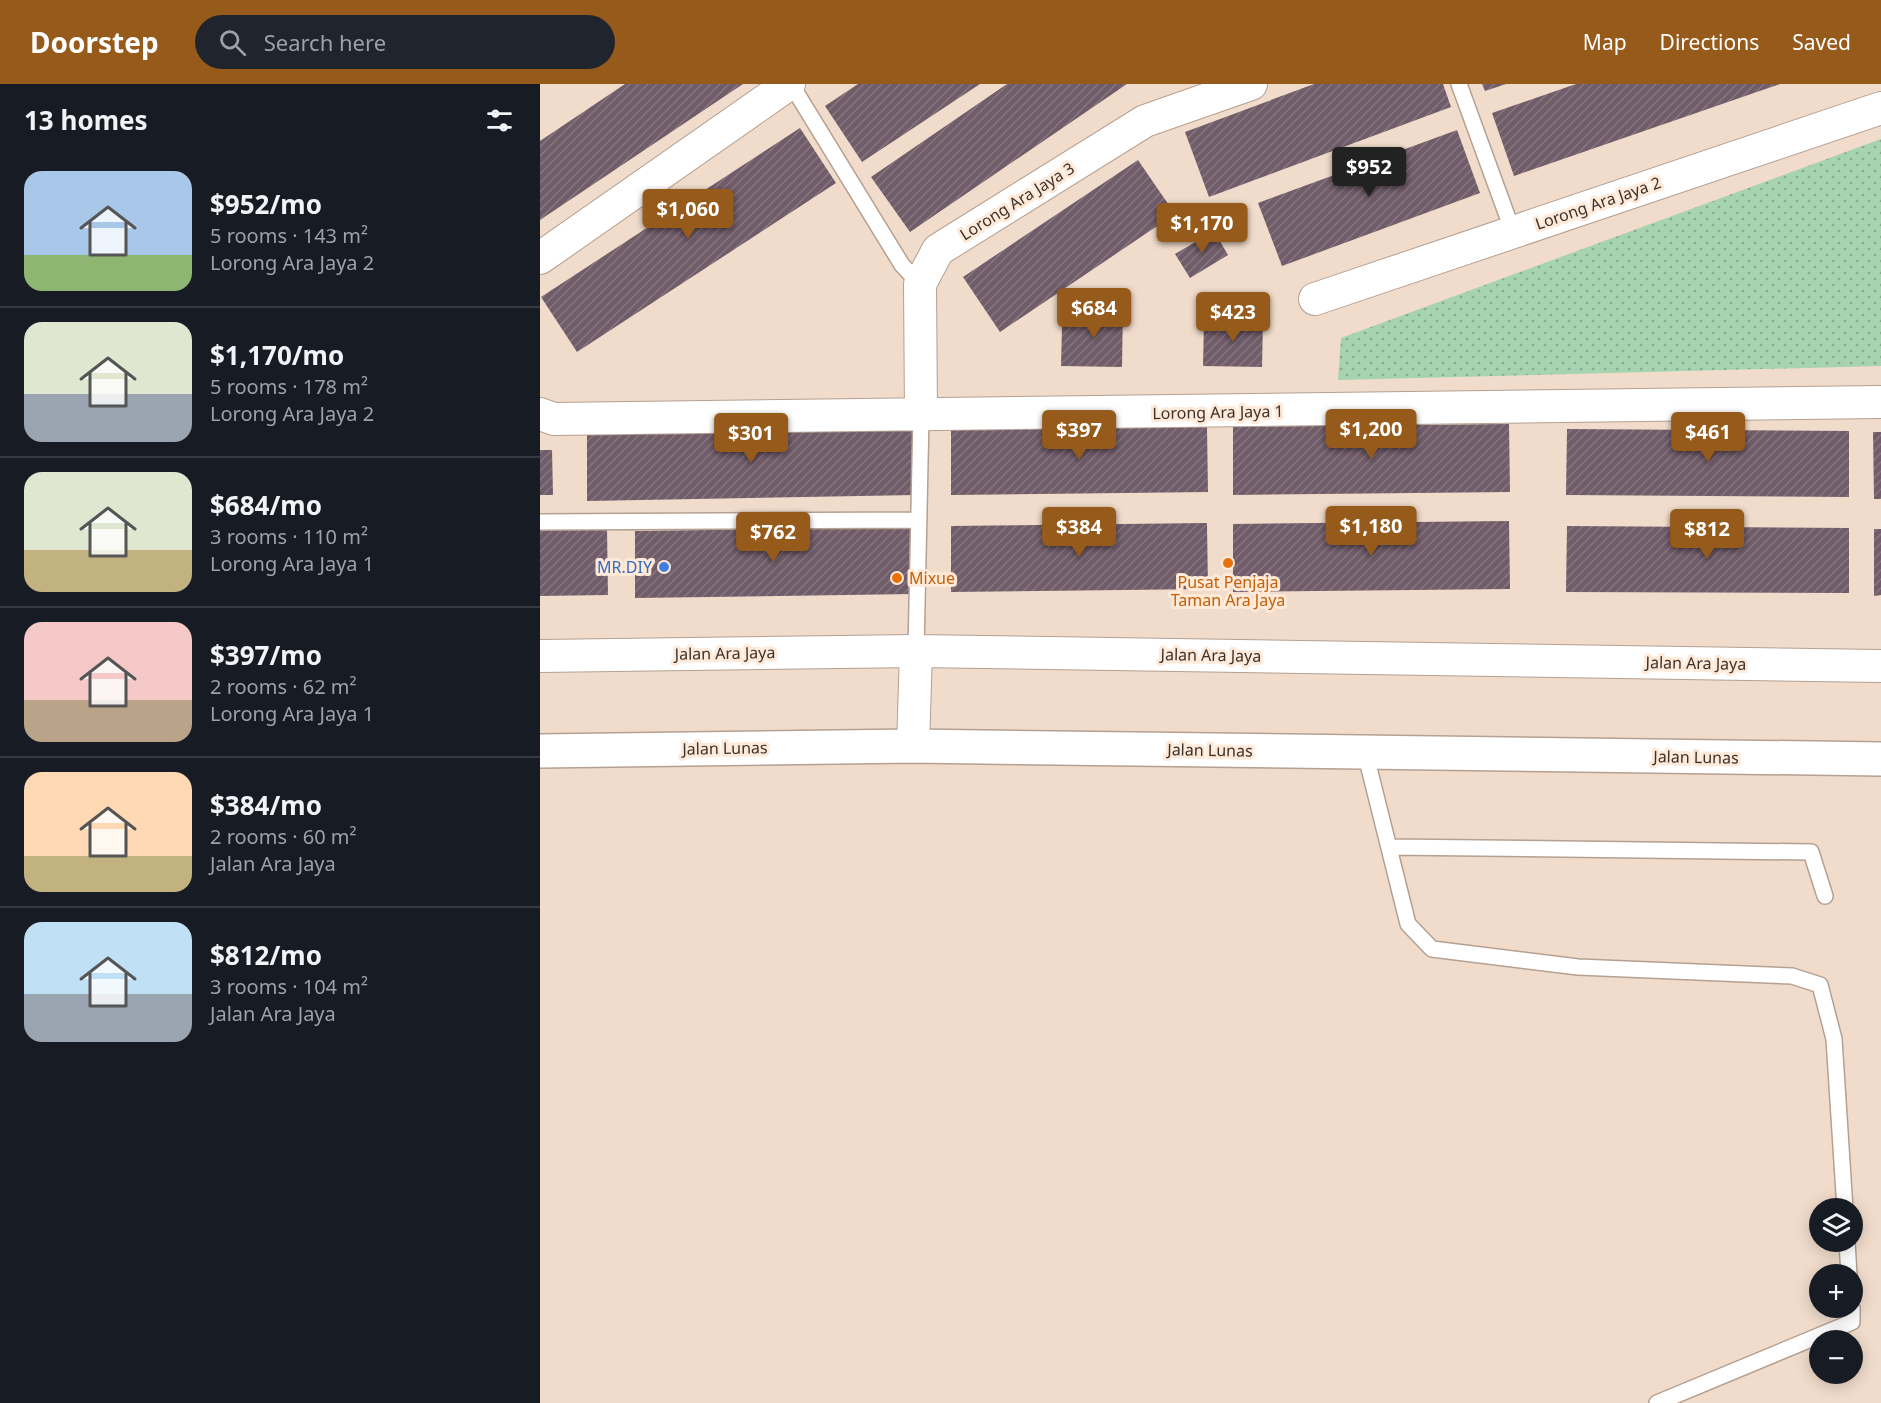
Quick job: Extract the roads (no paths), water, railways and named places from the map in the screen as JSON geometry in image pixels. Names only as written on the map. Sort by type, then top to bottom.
[{"type":"main road","name":"Jalan Lunas","points":[[540,751],[913,746],[1881,759]]},
{"type":"street","points":[[540,258],[790,84]]},
{"type":"street","name":"Lorong Ara Jaya 3","points":[[921,416],[920,284],[938,250],[1145,121],[1251,84]]},
{"type":"street","name":"Lorong Ara Jaya 2","points":[[1315,299],[1881,108]]},
{"type":"street","name":"Lorong Ara Jaya 1","points":[[547,416],[921,416],[1881,402]]},
{"type":"street","points":[[913,746],[916,651]]},
{"type":"street","name":"Jalan Ara Jaya","points":[[540,656],[916,651],[1881,666]]},
{"type":"lane","points":[[790,84],[902,265],[920,284]]},
{"type":"lane","points":[[1459,84],[1513,232]]},
{"type":"lane","points":[[916,651],[921,416]]},
{"type":"lane","points":[[540,522],[919,520]]},
{"type":"lane","points":[[1365,752],[1408,924],[1432,949],[1578,967],[1792,976],[1820,985],[1834,1039],[1844,1198]]},
{"type":"lane","points":[[1389,848],[1811,852],[1825,896]]},
{"type":"lane","points":[[1657,1403],[1852,1322],[1852,1318]]},
{"type":"place","name":"Pusat Penjaja Taman Ara Jaya","points":[[1228,563]]},
{"type":"place","name":"MR.DIY","points":[[664,567]]},
{"type":"place","name":"Mixue","points":[[897,578]]}]
